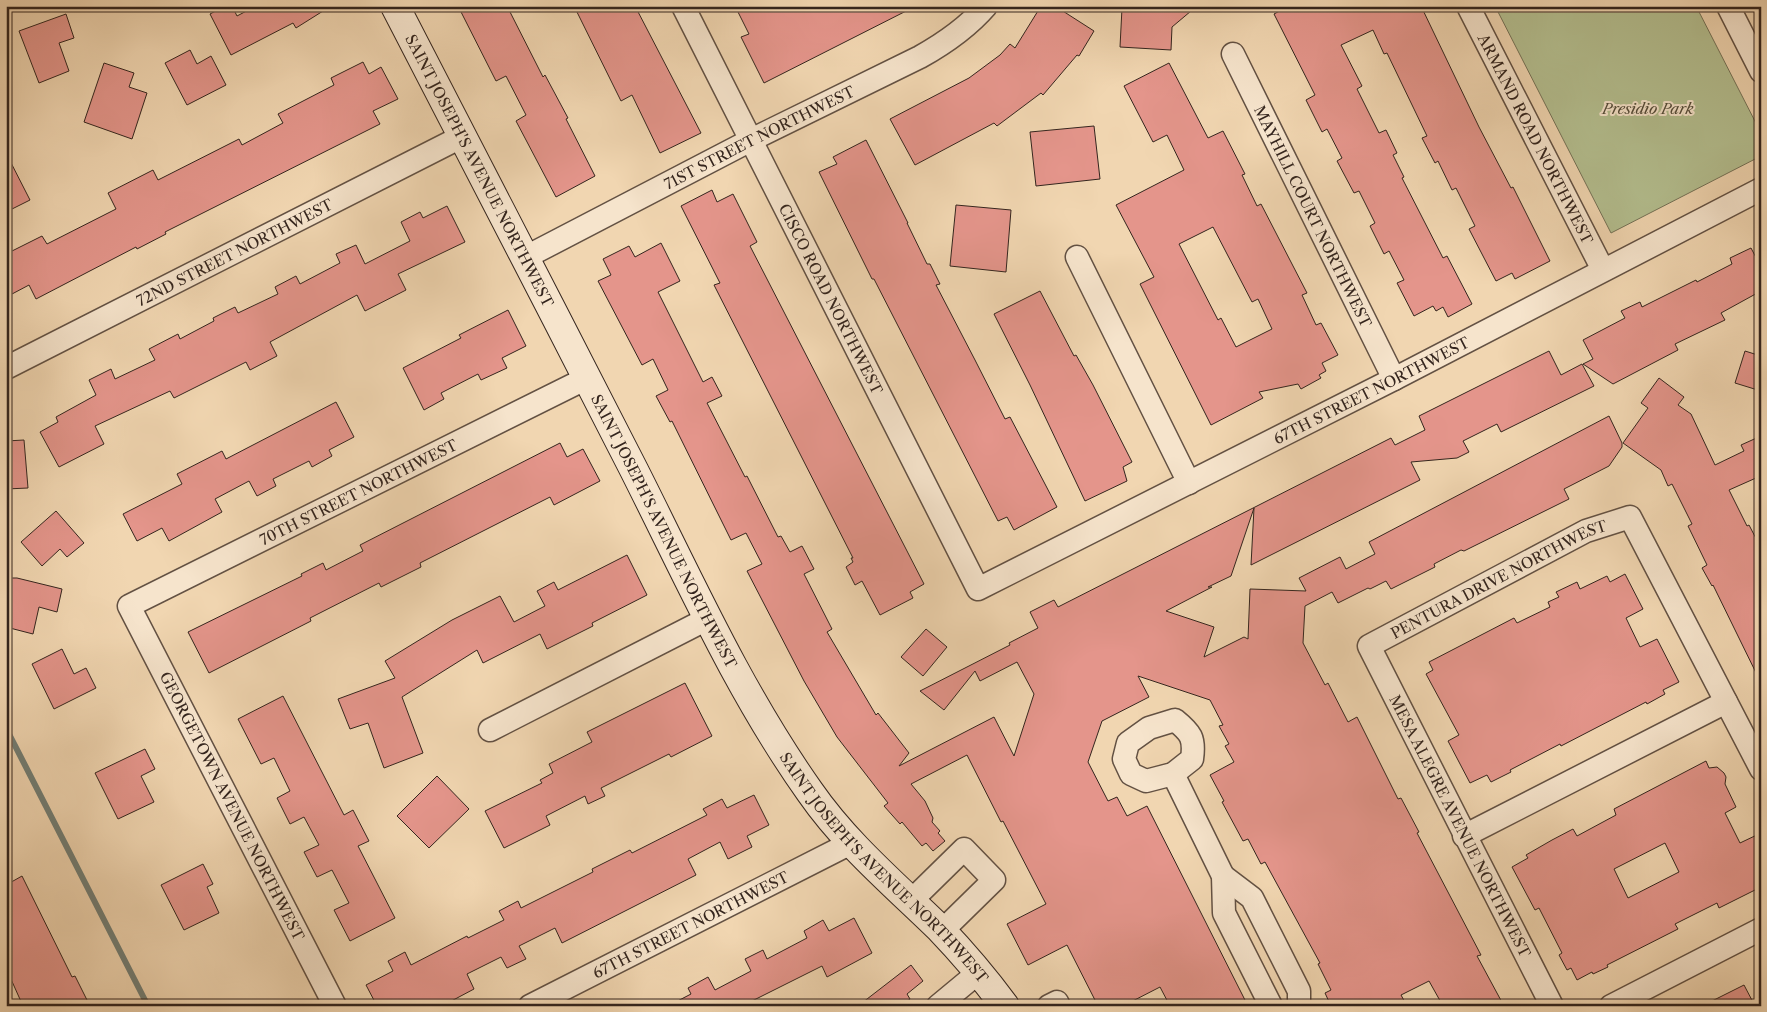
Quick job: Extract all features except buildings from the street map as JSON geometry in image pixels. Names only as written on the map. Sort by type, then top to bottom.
[{"type":"street","name":"SAINT JOSEPH'S AVENUE NORTHWEST","points":[[395,6],[526,257],[709,618],[754,704],[777,743],[812,794],[851,843],[942,931],[979,972],[1006,1006]]},
{"type":"street","name":"CISCO ROAD NORTHWEST","points":[[683,6],[978,589]]},
{"type":"street","name":"71ST STREET NORTHWEST","points":[[526,257],[948,41],[966,27],[986,6]]},
{"type":"street","name":"ARMAND ROAD NORTHWEST","points":[[1468,6],[1603,270]]},
{"type":"street","points":[[1728,6],[1761,71]]},
{"type":"street","name":"MAYHILL COURT NORTHWEST","points":[[1233,54],[1394,379]]},
{"type":"street","name":"72ND STREET NORTHWEST","points":[[6,368],[463,136]]},
{"type":"street","name":"67TH STREET NORTHWEST","points":[[978,589],[1394,379],[1761,188]]},
{"type":"street","points":[[1077,257],[1189,483]]},
{"type":"street","name":"70TH STREET NORTHWEST","points":[[130,606],[587,378]]},
{"type":"street","name":"PENTURA DRIVE NORTHWEST","points":[[1369,646],[1586,531],[1630,517],[1726,702]]},
{"type":"street","name":"GEORGETOWN AVENUE NORTHWEST","points":[[130,606],[335,1006]]},
{"type":"street","points":[[490,730],[709,618]]},
{"type":"street","name":"MESA ALEGRE AVENUE NORTHWEST","points":[[1369,646],[1552,1006]]},
{"type":"street","points":[[1464,836],[1726,702],[1761,769]]},
{"type":"street","points":[[1173,774],[1223,876],[1224,913],[1272,1006]]},
{"type":"street","name":"67TH STREET NORTHWEST","points":[[530,1006],[851,843]]},
{"type":"street","points":[[911,901],[964,849],[994,880],[942,931]]},
{"type":"street","points":[[1223,876],[1252,898],[1299,991],[1299,1006]]},
{"type":"street","points":[[1611,1006],[1761,929]]},
{"type":"street","points":[[938,1006],[979,972]]},
{"type":"street","points":[[1049,1006],[1057,1002],[1059,1006]]},
{"type":"green space","name":"Presidio Park","points":[[1495,6],[1696,6],[1761,133],[1761,156],[1611,233]]},
{"type":"waterway","points":[[6,728],[148,1006]]}]
